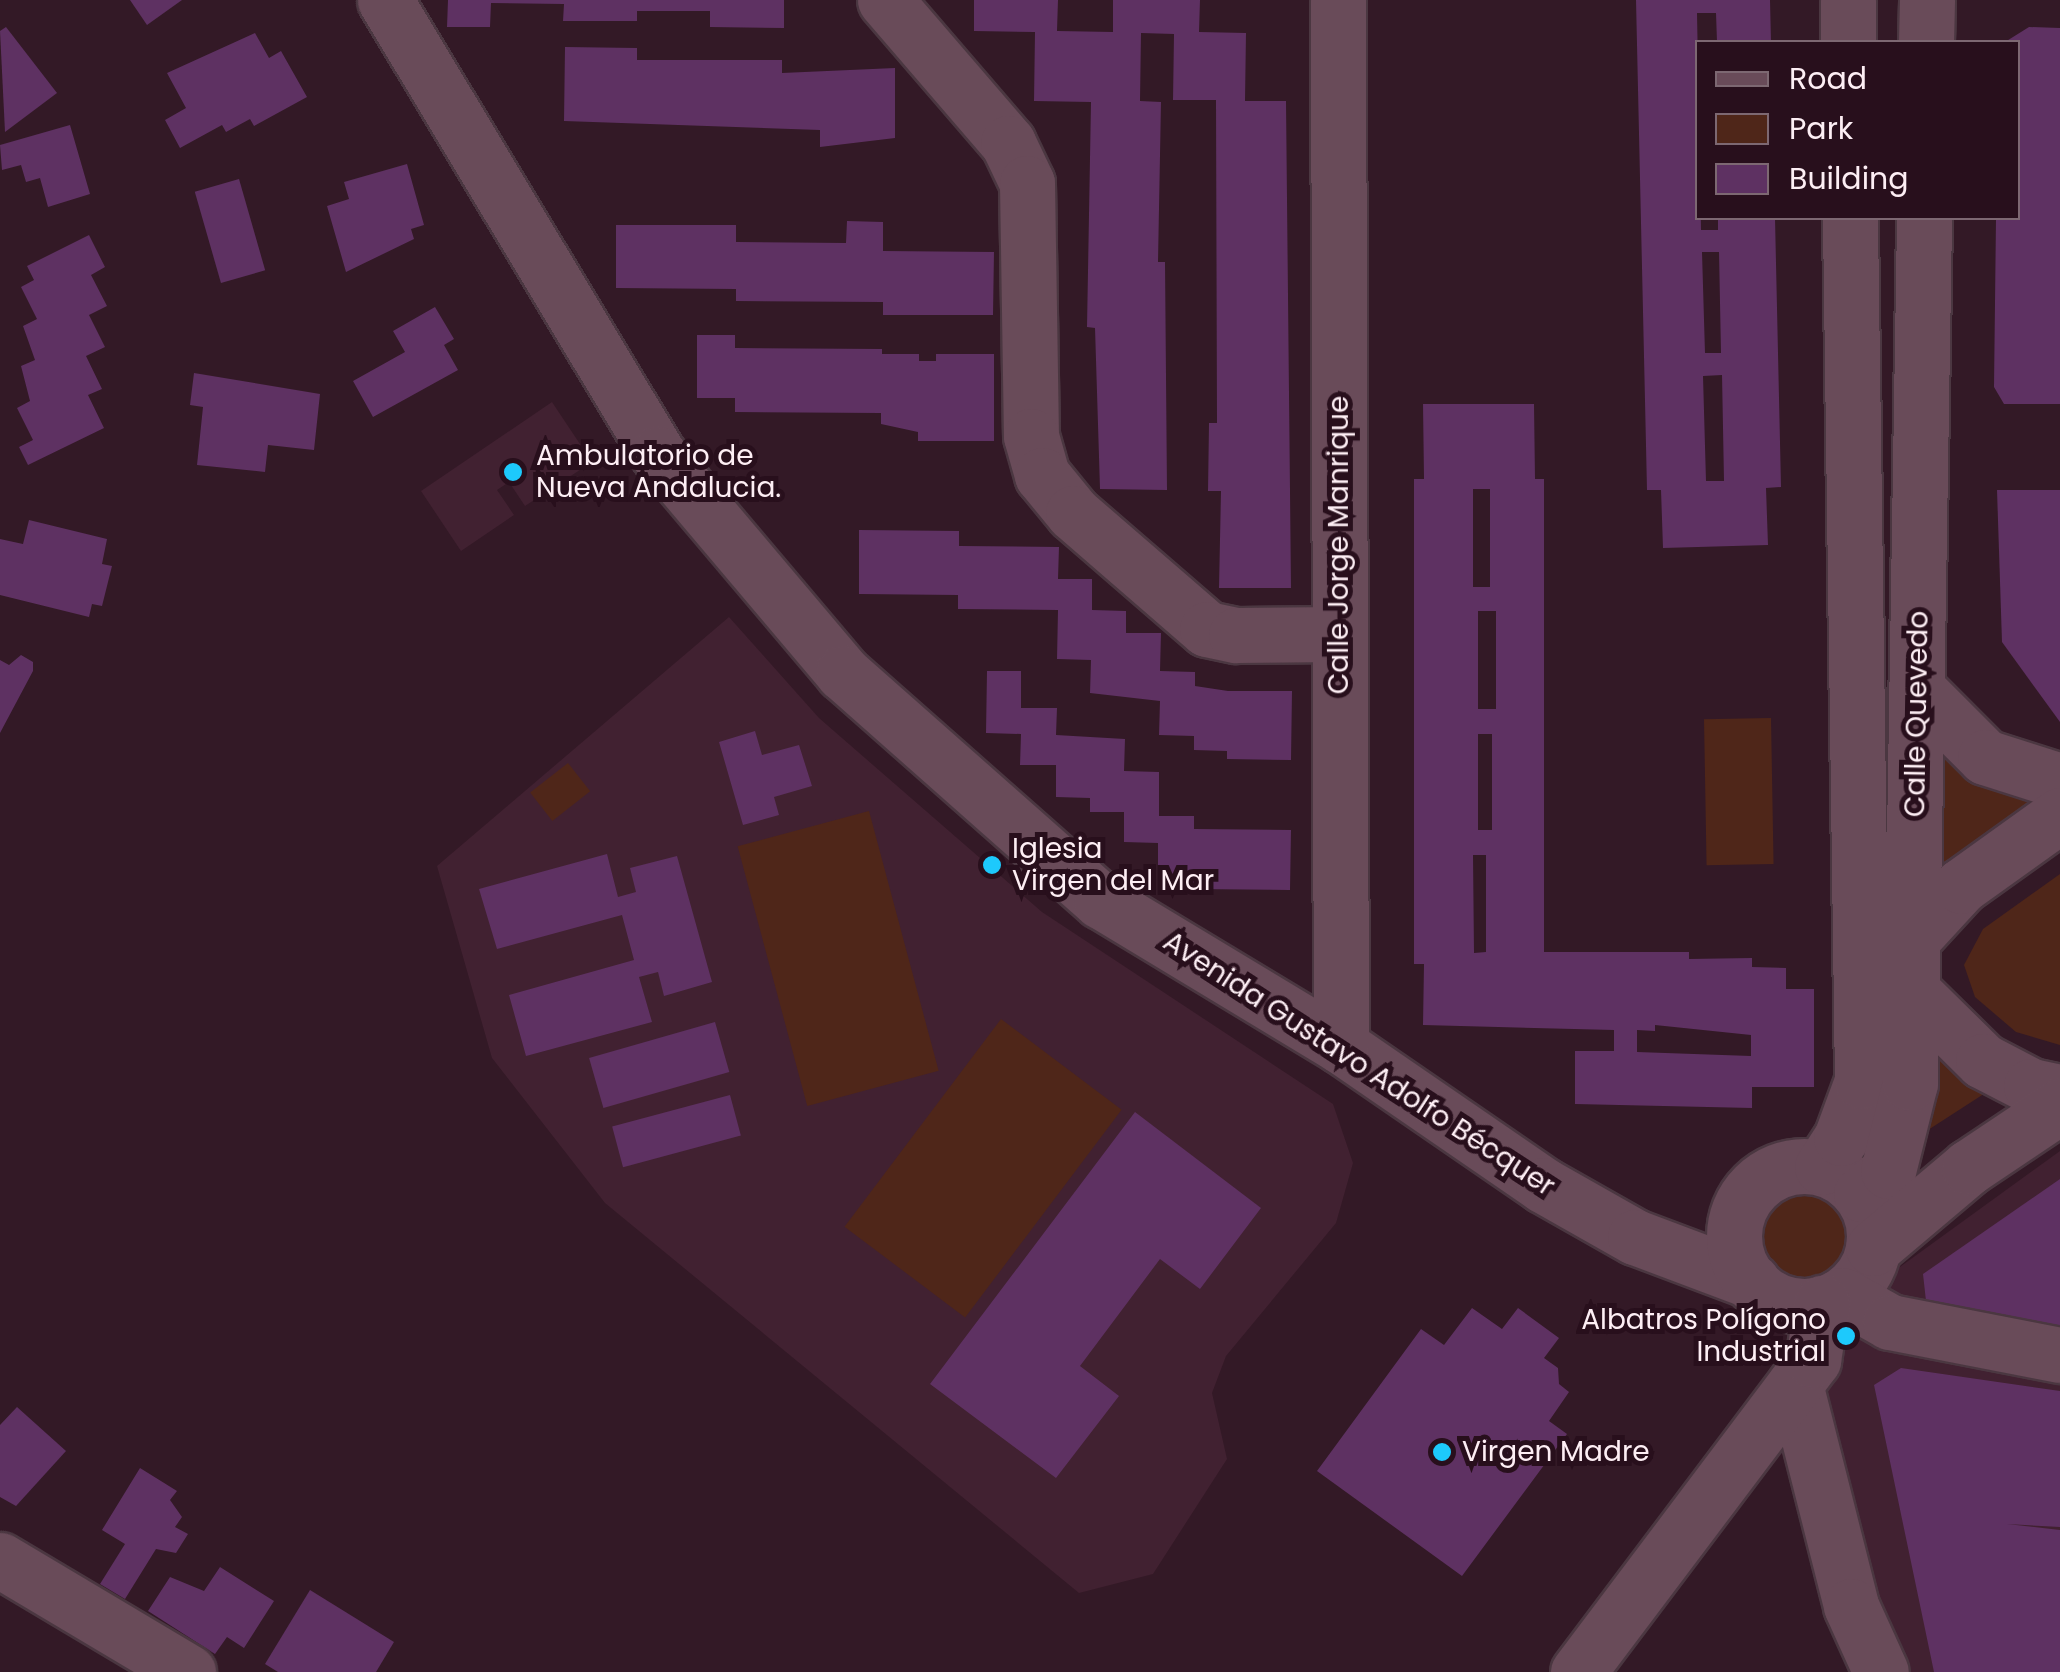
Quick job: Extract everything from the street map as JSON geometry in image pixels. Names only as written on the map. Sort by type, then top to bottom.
[{"type":"street","name":"Avenida Gustavo Adolfo Bécquer","points":[[385,0],[658,454],[843,673],[1102,900],[1341,1046],[1543,1185],[1634,1236],[1752,1281]]},
{"type":"street","points":[[885,0],[1008,143],[1027,183],[1031,436],[1042,475],[1073,513],[1208,629],[1236,635],[1338,634]]},
{"type":"street","name":"Calle Jorge Manrique","points":[[1300,0],[1338,22],[1341,1046]]},
{"type":"street","points":[[1848,0],[1848,40]]},
{"type":"street","points":[[1926,0],[1926,40]]},
{"type":"street","name":"Calle Quevedo","points":[[1850,220],[1862,1081],[1841,1138],[1856,1203]]},
{"type":"street","name":"Calle Quevedo","points":[[1856,1203],[1888,1171],[1898,1146],[1914,994],[1924,220]]},
{"type":"street","points":[[1918,690],[1986,757],[2060,781]]},
{"type":"street","points":[[1915,936],[1961,886],[2060,814]]},
{"type":"street","points":[[1914,994],[1983,1061],[2060,1092]]},
{"type":"street","points":[[1634,1236],[1741,1206],[1774,1172],[1856,1203],[1968,1167],[2060,1106]]},
{"type":"street","points":[[1578,1672],[1813,1360],[1832,1299],[1859,1280],[1856,1203]]},
{"type":"street","points":[[1741,1206],[1736,1253],[1752,1281],[1779,1301],[1832,1299],[1890,1322],[2060,1356]]},
{"type":"street","points":[[1794,1384],[1851,1606],[1881,1672]]},
{"type":"street","points":[[0,1560],[188,1672]]},
{"type":"shaded area","name":"Ambulatorio de Nueva Andalucia.","points":[[552,402],[592,462],[525,506],[509,482],[497,490],[514,515],[461,551],[421,491]]},
{"type":"shaded area","points":[[729,617],[819,718],[1042,912],[1333,1104],[1353,1163],[1336,1223],[1226,1356],[1212,1393],[1227,1459],[1153,1574],[1079,1593],[605,1203],[492,1058],[437,866]]},
{"type":"shaded area","points":[[2060,1151],[2060,1672],[1892,1672],[1814,1392],[1864,1293]]},
{"type":"green space","points":[[1771,718],[1774,864],[1707,865],[1704,719]]},
{"type":"green space","points":[[1937,740],[2047,799],[1936,874]]},
{"type":"green space","points":[[568,763],[590,791],[552,821],[530,793]]},
{"type":"green space","points":[[869,811],[939,1071],[807,1106],[738,846]]},
{"type":"green space","points":[[2060,874],[2060,1045],[2016,1032],[1975,997],[1964,965],[1983,929]]},
{"type":"green space","points":[[1001,1019],[1122,1110],[965,1318],[845,1227]]},
{"type":"green space","points":[[1935,1039],[1993,1088],[1928,1130]]},
{"type":"green space","points":[[1797,1196],[1813,1196],[1839,1214],[1846,1237],[1843,1253],[1834,1266],[1813,1278],[1797,1278],[1771,1260],[1764,1245],[1764,1229],[1782,1203]]},
{"type":"building","points":[[130,0],[182,0],[147,25]]},
{"type":"building","points":[[448,0],[784,0],[784,28],[710,27],[710,11],[637,11],[637,21],[563,21],[564,4],[491,3],[490,27],[447,27]]},
{"type":"building","points":[[974,0],[1058,0],[1057,31],[1113,32],[1113,0],[1200,0],[1199,32],[1246,33],[1245,101],[1286,101],[1291,588],[1219,588],[1221,491],[1208,491],[1209,423],[1217,423],[1216,100],[1173,100],[1174,34],[1141,33],[1140,101],[1161,102],[1158,262],[1165,262],[1167,490],[1100,489],[1095,328],[1087,327],[1091,102],[1034,101],[1035,32],[974,31]]},
{"type":"building","points":[[1636,0],[1770,0],[1771,40],[1717,40],[1716,13],[1697,13],[1695,40],[1695,220],[1701,220],[1701,230],[1718,230],[1718,220],[1775,220],[1781,487],[1766,488],[1768,545],[1663,548],[1661,490],[1647,490]],"holes":[[[1702,252],[1719,252],[1721,353],[1705,353]],[[1722,375],[1724,481],[1706,481],[1703,376]]]},
{"type":"building","points":[[6,27],[57,93],[5,132],[0,31]]},
{"type":"building","points":[[2029,27],[2060,28],[2060,404],[2004,404],[1994,387],[1996,220],[2020,220],[2020,40],[2008,40]]},
{"type":"building","points":[[255,33],[269,58],[281,51],[307,97],[254,126],[250,119],[226,132],[222,125],[180,148],[165,120],[186,108],[167,73]]},
{"type":"building","points":[[565,47],[637,48],[637,60],[782,60],[782,73],[895,68],[895,138],[820,147],[820,130],[564,121]]},
{"type":"building","points":[[70,125],[90,194],[48,207],[40,178],[26,182],[21,165],[2,170],[0,145]]},
{"type":"building","points":[[407,164],[424,225],[411,229],[414,239],[346,272],[327,206],[349,199],[344,182]]},
{"type":"building","points":[[239,179],[265,270],[221,283],[195,192]]},
{"type":"building","points":[[847,221],[883,222],[883,251],[994,252],[993,315],[883,315],[883,302],[736,301],[736,289],[616,288],[616,225],[736,225],[736,242],[846,243]]},
{"type":"building","points":[[89,235],[105,267],[91,275],[107,306],[89,315],[105,347],[86,356],[102,389],[88,395],[104,428],[28,465],[19,447],[33,440],[17,408],[30,401],[21,366],[35,360],[23,326],[37,319],[21,287],[34,280],[27,266]]},
{"type":"building","points":[[435,307],[454,339],[444,345],[458,370],[373,417],[353,381],[405,352],[393,331]]},
{"type":"building","points":[[697,335],[735,335],[735,348],[882,349],[882,354],[919,354],[919,361],[936,361],[936,354],[994,354],[994,441],[918,441],[918,432],[881,424],[881,413],[735,412],[735,398],[697,398]]},
{"type":"building","points":[[194,373],[320,394],[314,450],[268,445],[265,472],[197,465],[203,407],[190,405]]},
{"type":"building","points":[[1423,404],[1534,404],[1535,479],[1544,479],[1544,952],[1689,952],[1689,959],[1752,958],[1752,967],[1786,968],[1786,989],[1814,989],[1814,1087],[1752,1087],[1752,1108],[1575,1104],[1575,1051],[1614,1051],[1614,1030],[1423,1025],[1424,964],[1414,964],[1414,479],[1424,479]],"holes":[[[1473,489],[1490,489],[1490,587],[1473,587]],[[1478,611],[1496,611],[1496,709],[1478,709]],[[1478,734],[1492,734],[1492,830],[1478,830]],[[1473,855],[1486,855],[1486,952],[1474,953]],[[1655,1025],[1751,1035],[1751,1056],[1637,1052],[1637,1030],[1655,1031]]]},
{"type":"building","points":[[1997,490],[2060,490],[2060,722],[2002,642]]},
{"type":"building","points":[[29,520],[107,539],[102,564],[112,566],[102,606],[92,604],[89,617],[0,595],[0,539],[23,544]]},
{"type":"building","points":[[859,530],[959,531],[959,546],[1059,547],[1058,579],[1092,579],[1092,610],[1126,611],[1126,633],[1161,633],[1160,671],[1195,672],[1195,686],[1228,691],[1292,691],[1291,760],[1227,759],[1227,751],[1194,750],[1194,736],[1159,735],[1160,701],[1090,693],[1091,660],[1057,659],[1058,610],[958,609],[958,595],[859,594]]},
{"type":"building","points":[[21,655],[33,662],[33,671],[0,733],[0,660],[9,665]]},
{"type":"building","points":[[987,671],[1021,671],[1021,708],[1057,708],[1056,735],[1125,739],[1124,771],[1159,772],[1159,816],[1194,816],[1194,829],[1291,830],[1290,890],[1193,889],[1193,875],[1158,874],[1158,843],[1124,842],[1124,812],[1090,812],[1090,798],[1056,797],[1056,765],[1020,765],[1021,734],[986,733]]},
{"type":"building","points":[[755,731],[762,755],[799,745],[812,786],[774,797],[779,815],[743,825],[719,742]]},
{"type":"building","points":[[607,854],[618,897],[636,892],[630,868],[677,856],[712,982],[664,996],[658,972],[639,977],[652,1022],[526,1056],[509,995],[634,960],[622,915],[497,949],[479,889]]},
{"type":"building","points":[[715,1022],[729,1072],[603,1108],[589,1058]]},
{"type":"building","points":[[730,1095],[741,1136],[623,1167],[612,1127]]},
{"type":"building","points":[[1135,1112],[1261,1208],[1200,1289],[1160,1259],[1080,1366],[1119,1396],[1056,1478],[930,1384]]},
{"type":"building","points":[[2060,1179],[2060,1332],[1926,1301],[1923,1274]]},
{"type":"building","name":"Virgen Madre","points":[[1472,1308],[1502,1329],[1518,1308],[1559,1338],[1544,1358],[1558,1368],[1559,1384],[1569,1392],[1549,1421],[1567,1434],[1462,1576],[1317,1471],[1421,1329],[1444,1345]]},
{"type":"building","points":[[1901,1368],[2060,1391],[2060,1527],[2007,1524],[2060,1530],[2060,1672],[1934,1672],[1874,1385]]},
{"type":"building","points":[[17,1407],[66,1451],[16,1506],[0,1497],[0,1425]]},
{"type":"building","points":[[140,1468],[177,1491],[170,1500],[182,1517],[175,1527],[188,1534],[176,1553],[156,1549],[125,1599],[100,1584],[125,1544],[102,1530]]},
{"type":"building","points":[[220,1567],[274,1601],[244,1648],[227,1637],[215,1654],[148,1611],[170,1577],[204,1591]]},
{"type":"building","points":[[310,1590],[394,1642],[376,1672],[278,1672],[265,1664]]},
{"type":"place","name":"Ambulatorio de Nueva Andalucia.","points":[[513,472]]},
{"type":"place","name":"Iglesia Virgen del Mar","points":[[992,865]]},
{"type":"place","name":"Albatros Polígono Industrial","points":[[1846,1336]]},
{"type":"place","name":"Virgen Madre","points":[[1442,1452]]}]
